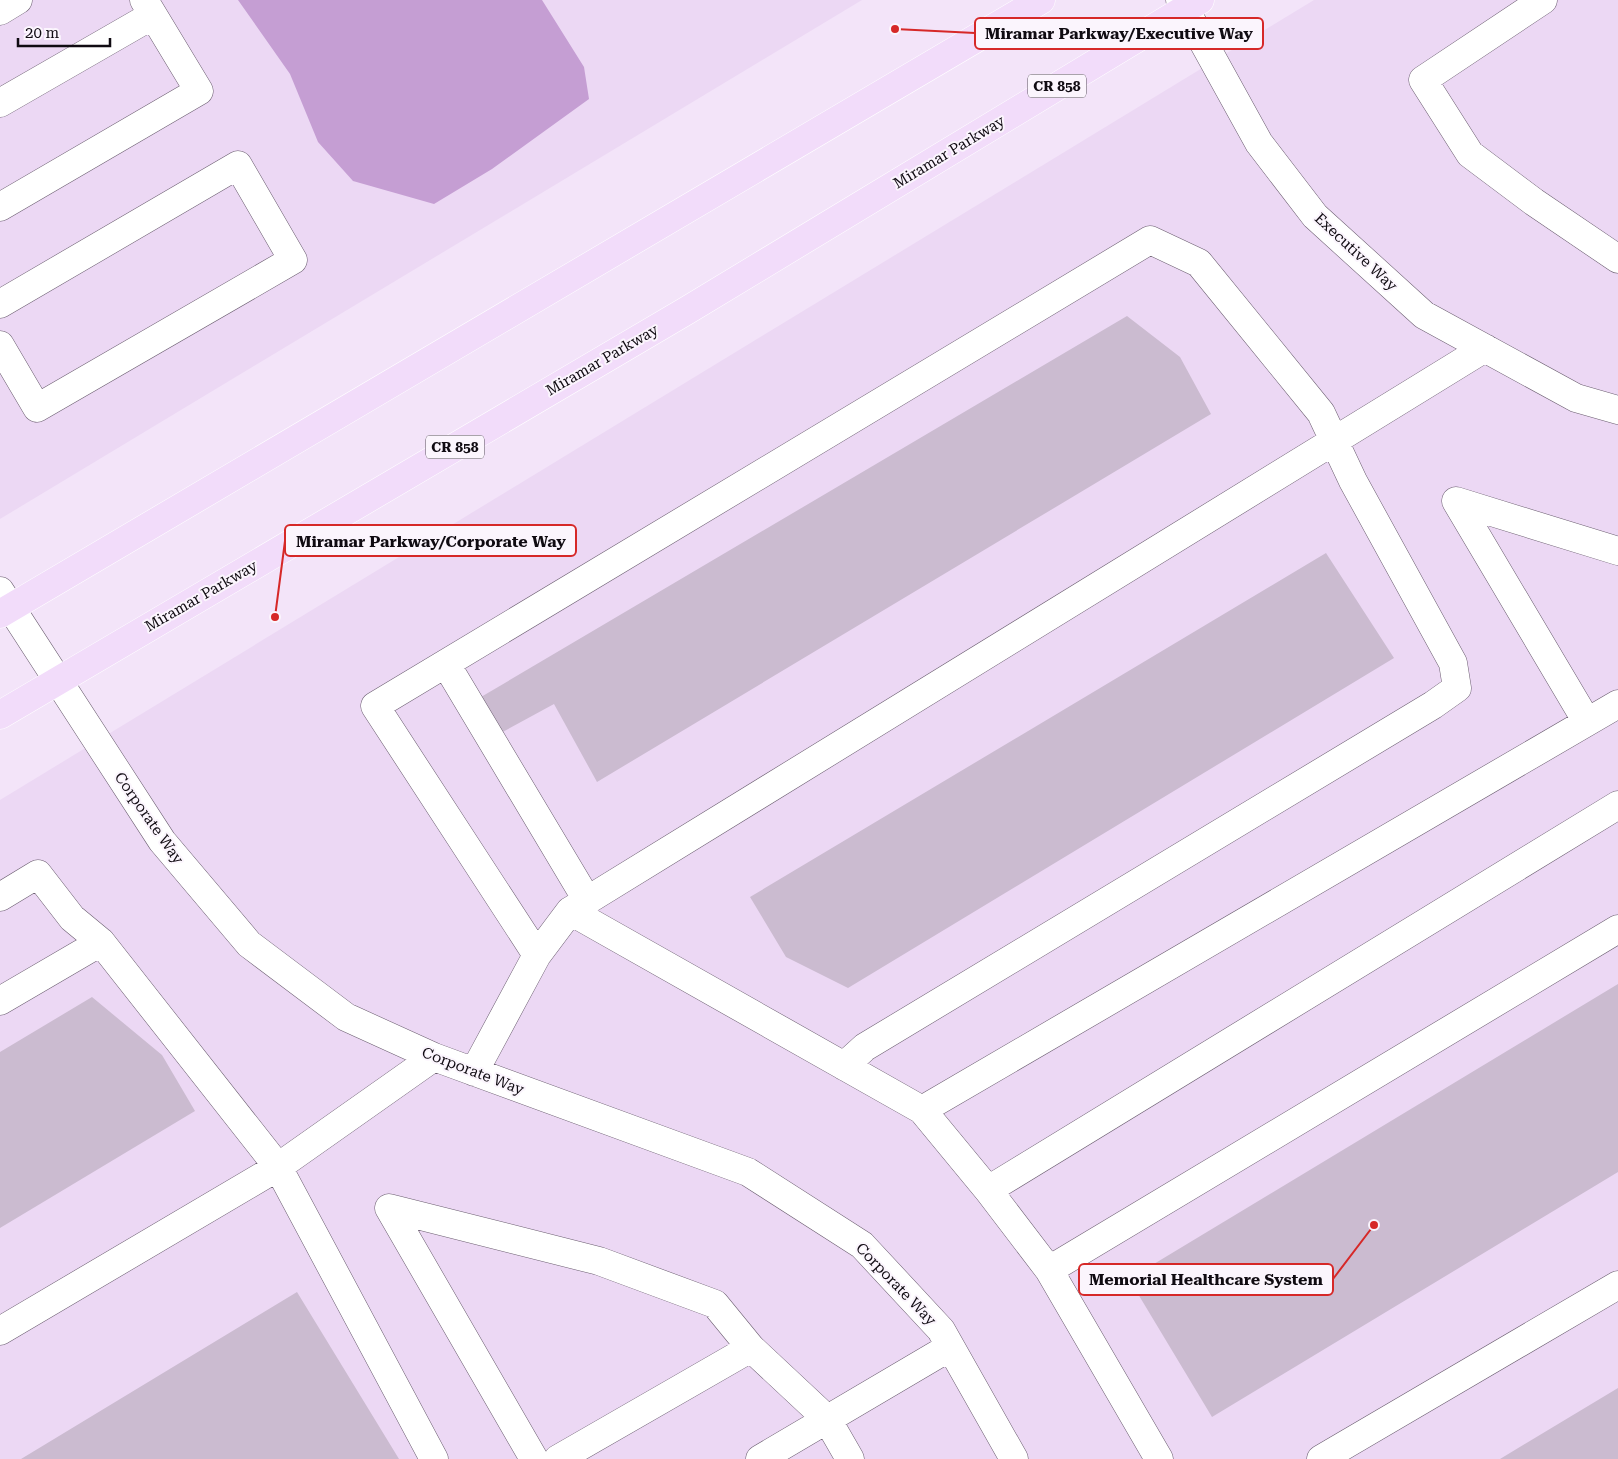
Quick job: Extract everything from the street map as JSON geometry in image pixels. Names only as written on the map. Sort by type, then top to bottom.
[{"type":"main road","points":[[3,605],[1041,0]]},
{"type":"main road","name":"Miramar Parkway","points":[[0,715],[686,310],[1188,3]]},
{"type":"street","points":[[0,11],[18,0]]},
{"type":"street","points":[[1543,0],[1423,80],[1470,154],[1534,202],[1618,259]]},
{"type":"street","name":"Executive Way","points":[[1188,3],[1259,143],[1315,216],[1424,315],[1576,398],[1618,410]]},
{"type":"street","points":[[0,103],[149,7],[199,91],[0,207]]},
{"type":"street","points":[[0,304],[238,165],[293,260],[36,408],[0,346]]},
{"type":"street","points":[[537,955],[375,706],[1150,240],[1199,263],[1321,413],[1353,482],[1453,663],[1457,688],[1433,705],[865,1046],[844,1066]]},
{"type":"street","points":[[474,1072],[537,955],[579,906],[1485,348]]},
{"type":"street","points":[[1587,722],[1456,501],[1618,551]]},
{"type":"street","name":"Corporate Way","points":[[3,605],[57,681],[162,842],[249,944],[346,1017],[434,1057],[748,1172],[862,1245],[940,1330],[1014,1459]]},
{"type":"street","points":[[446,664],[579,906],[844,1066],[922,1110],[988,1190],[1049,1270],[1159,1459]]},
{"type":"street","points":[[922,1110],[1618,704]]},
{"type":"street","points":[[988,1190],[1618,805]]},
{"type":"street","points":[[0,897],[38,874],[72,918],[101,942],[278,1167],[434,1459]]},
{"type":"street","points":[[1049,1270],[1618,929]]},
{"type":"street","points":[[0,1001],[101,942]]},
{"type":"street","points":[[0,1331],[278,1167],[434,1057]]},
{"type":"street","points":[[534,1459],[389,1208],[599,1261],[715,1304],[751,1348],[827,1420],[850,1459]]},
{"type":"street","points":[[1321,1459],[1618,1285]]},
{"type":"street","points":[[760,1459],[950,1347]]},
{"type":"street","points":[[558,1459],[751,1348]]},
{"type":"shaded area","points":[[0,0],[862,0],[0,519]]},
{"type":"shaded area","points":[[238,0],[542,0],[584,67],[589,99],[492,169],[434,204],[353,181],[318,142],[290,74]]},
{"type":"shaded area","points":[[1314,0],[1618,0],[1618,1459],[0,1459],[0,800]]},
{"type":"building","points":[[1127,316],[1180,357],[1211,414],[597,782],[554,704],[499,734],[481,697]]},
{"type":"building","points":[[1326,553],[1394,658],[848,988],[786,957],[750,897]]},
{"type":"building","points":[[1618,984],[1618,1172],[1212,1417],[1129,1279]]},
{"type":"building","points":[[92,997],[162,1055],[195,1111],[0,1228],[0,1052]]},
{"type":"building","points":[[297,1292],[399,1459],[21,1459]]},
{"type":"building","points":[[1618,1388],[1618,1459],[1500,1459]]},
{"type":"place","name":"Miramar Parkway/Executive Way","points":[[895,29]]},
{"type":"place","name":"Miramar Parkway/Corporate Way","points":[[275,617]]},
{"type":"place","name":"Memorial Healthcare System","points":[[1374,1225]]}]
